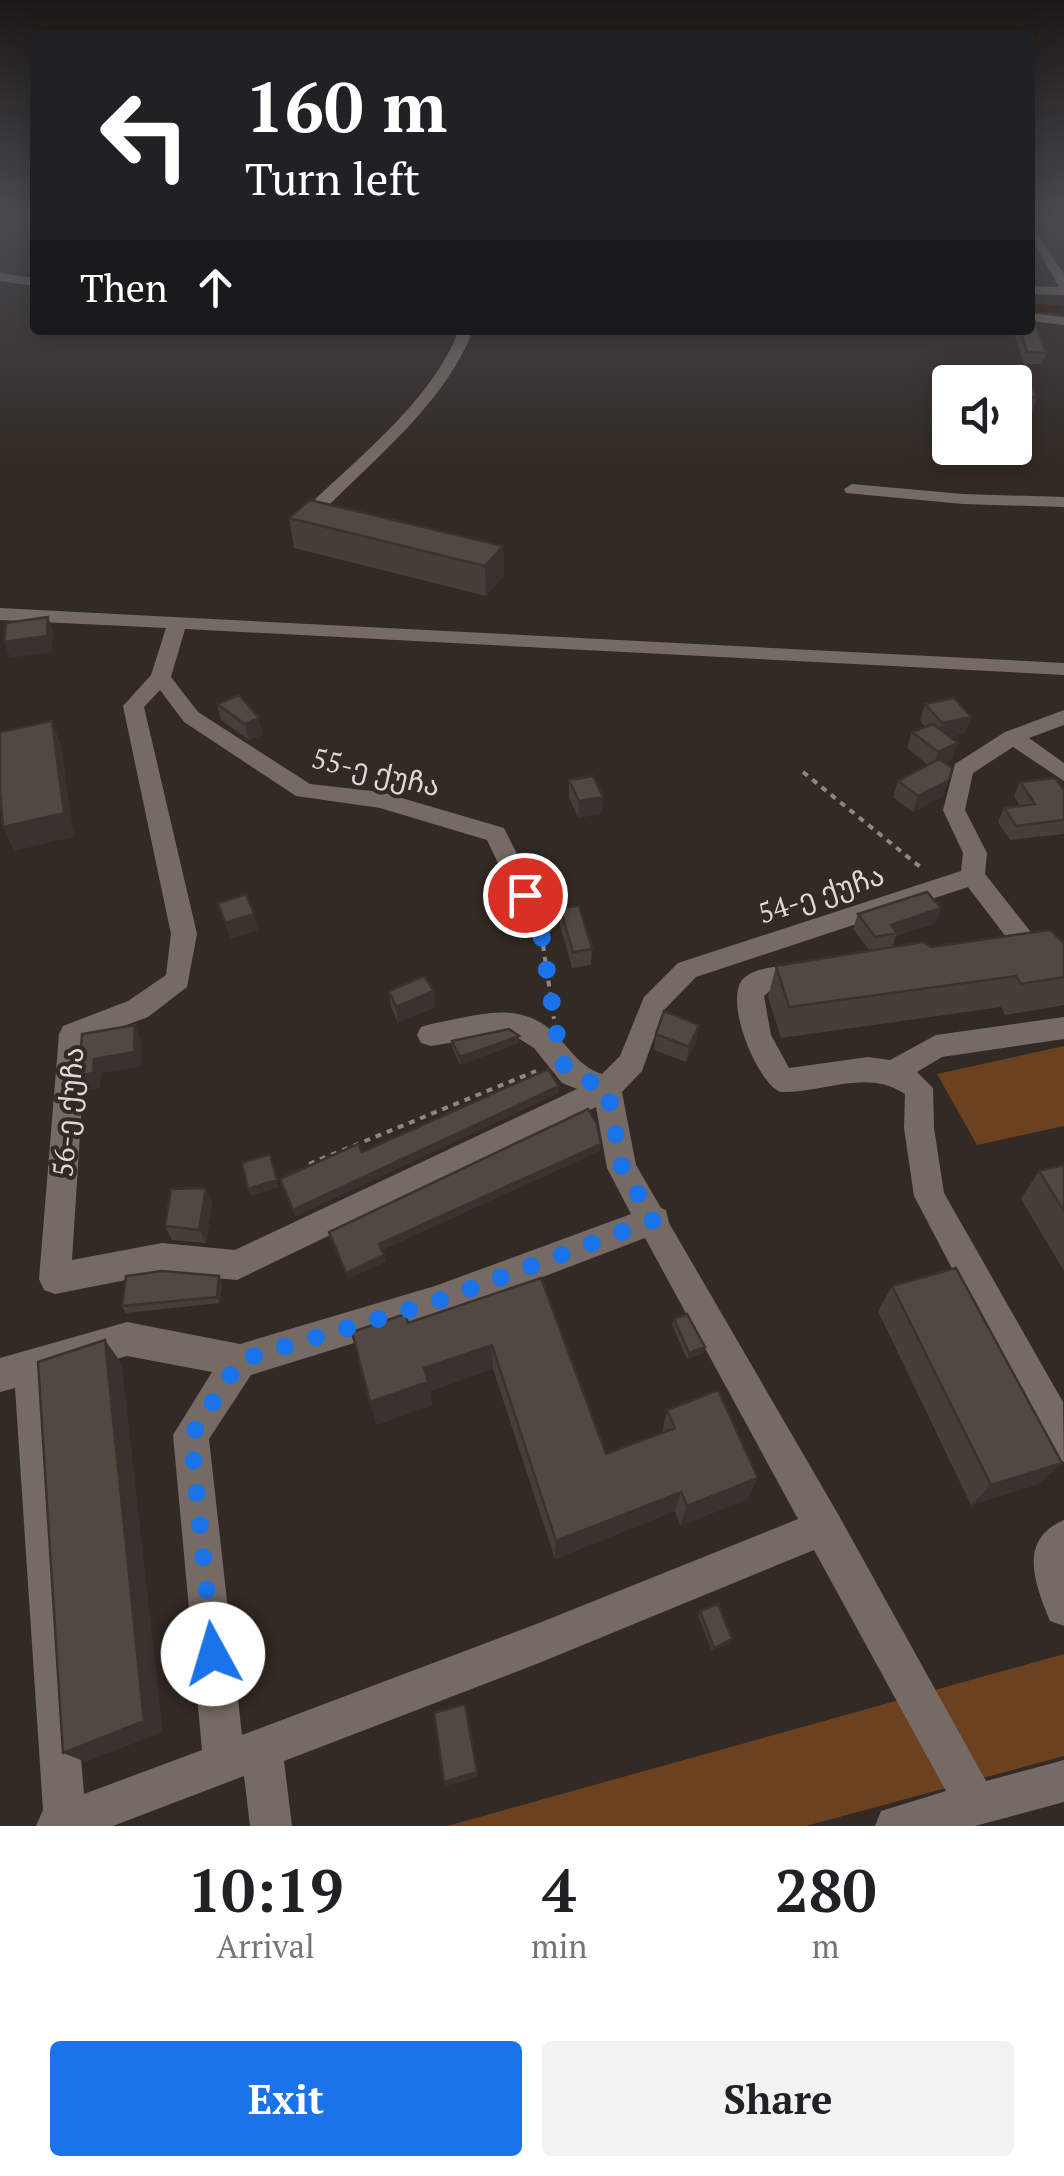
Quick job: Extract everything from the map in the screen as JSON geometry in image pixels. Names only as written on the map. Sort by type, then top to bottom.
[{"type":"street","points":[[1035,317],[1064,320]]},
{"type":"street","points":[[347,526],[315,509],[390,434],[448,365],[463,335]]},
{"type":"street","points":[[852,489],[963,499],[1064,502]]},
{"type":"street","points":[[0,614],[1064,669]]},
{"type":"street","points":[[162,677],[178,621]]},
{"type":"street","name":"55-ე ქუჩა","points":[[162,677],[192,717],[304,791],[381,800],[496,834],[540,926]]},
{"type":"street","name":"56-ე ქუჩა","points":[[162,677],[133,706],[184,934],[178,980],[138,1009],[74,1034],[54,1278],[162,1258],[237,1265],[607,1088]]},
{"type":"street","points":[[986,949],[1038,949],[974,876],[975,853],[954,810],[963,769],[1013,737],[1064,718]]},
{"type":"street","points":[[1013,737],[1064,774]]},
{"type":"street","name":"54-ე ქუჩა","points":[[607,1088],[632,1063],[653,1005],[687,970],[974,876]]},
{"type":"street","points":[[828,971],[768,979],[752,986],[748,999],[773,1070],[782,1080],[796,1082],[863,1069],[897,1070],[936,1046],[1064,1028]]},
{"type":"street","points":[[431,1036],[514,1021],[544,1040],[572,1075],[607,1088],[622,1168],[976,1804]]},
{"type":"street","points":[[897,1070],[919,1088],[919,1128],[930,1196],[1064,1444]]},
{"type":"street","points":[[654,1220],[435,1302],[240,1360],[127,1338],[16,1371],[61,1824],[539,1643],[825,1527]]},
{"type":"street","points":[[240,1360],[191,1436],[243,1756],[271,1826]]},
{"type":"street","points":[[1064,1539],[1052,1552],[1051,1574],[1064,1606]]},
{"type":"street","points":[[896,1826],[1064,1781]]},
{"type":"path","points":[[803,772],[943,885]]},
{"type":"path","points":[[309,1164],[561,1061],[540,926]]},
{"type":"shaded area","points":[[1064,1046],[1064,1126],[977,1145],[937,1074]]},
{"type":"shaded area","points":[[1064,1654],[1064,1756],[806,1826],[447,1826]]},
{"type":"building","points":[[1035,321],[1046,353],[1027,352],[1022,335],[1035,335]]},
{"type":"building","points":[[310,500],[503,546],[485,566],[289,518]]},
{"type":"building","points":[[48,617],[47,636],[4,642],[6,623]]},
{"type":"building","points":[[239,695],[259,718],[245,724],[217,704]]},
{"type":"building","points":[[954,698],[971,717],[942,723],[925,704]]},
{"type":"building","points":[[52,721],[64,813],[3,827],[0,732]]},
{"type":"building","points":[[933,724],[958,743],[938,752],[912,732]]},
{"type":"building","points":[[939,759],[952,768],[949,780],[918,796],[898,781]]},
{"type":"building","points":[[593,776],[603,797],[579,801],[569,780]]},
{"type":"building","points":[[1055,778],[1064,790],[1064,820],[1016,826],[1004,808],[1035,804],[1020,782]]},
{"type":"building","points":[[927,892],[941,908],[891,925],[897,933],[875,937],[858,914]]},
{"type":"building","points":[[246,894],[254,914],[225,923],[218,903]]},
{"type":"building","points":[[579,906],[592,949],[573,952],[560,908]]},
{"type":"building","points":[[1050,930],[1064,943],[1064,977],[1021,984],[1016,976],[789,1007],[776,966],[923,942],[931,947]]},
{"type":"building","points":[[424,976],[434,991],[396,1007],[389,991]]},
{"type":"building","points":[[664,1011],[699,1025],[689,1047],[656,1034]]},
{"type":"building","points":[[135,1025],[134,1052],[94,1059],[93,1073],[79,1076],[82,1034]]},
{"type":"building","points":[[509,1029],[519,1036],[460,1057],[452,1041]]},
{"type":"building","points":[[548,1069],[559,1086],[293,1210],[280,1179],[358,1144],[362,1152]]},
{"type":"building","points":[[588,1109],[597,1124],[601,1144],[379,1244],[384,1255],[346,1273],[329,1232]]},
{"type":"building","points":[[270,1154],[277,1180],[248,1189],[242,1163]]},
{"type":"building","points":[[1064,1165],[1064,1211],[1039,1171]]},
{"type":"building","points":[[206,1188],[199,1230],[165,1226],[171,1189]]},
{"type":"building","points":[[956,1268],[1062,1463],[991,1485],[892,1286]]},
{"type":"building","points":[[162,1271],[219,1276],[217,1297],[122,1306],[126,1276]]},
{"type":"building","points":[[541,1278],[606,1454],[675,1428],[667,1410],[718,1390],[758,1478],[687,1506],[681,1492],[556,1541],[492,1345],[424,1368],[428,1382],[370,1402],[352,1332],[405,1314],[408,1323]]},
{"type":"building","points":[[687,1314],[705,1347],[689,1353],[674,1319]]},
{"type":"building","points":[[105,1340],[144,1721],[63,1753],[38,1362]]},
{"type":"building","points":[[718,1604],[732,1639],[714,1648],[700,1611]]},
{"type":"building","points":[[465,1704],[477,1772],[444,1782],[434,1713]]},
{"type":"waterway","points":[[1035,307],[1064,310]]},
{"type":"route","points":[[213,1654],[191,1436],[240,1360],[435,1302],[654,1220],[622,1168],[607,1088],[572,1075],[561,1061],[540,926],[525,895]]}]
